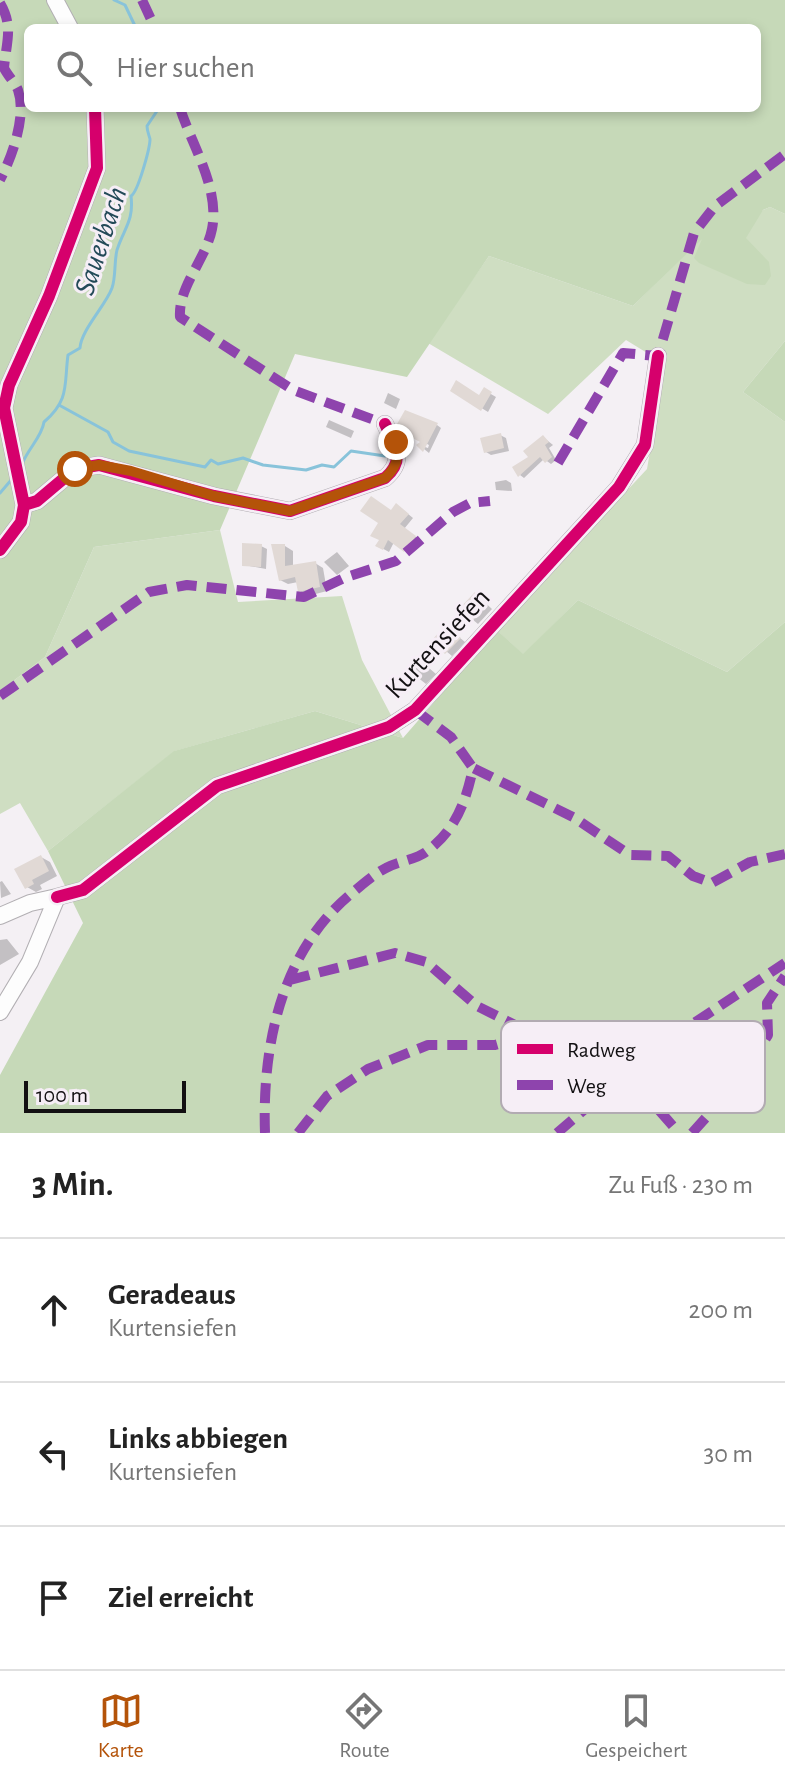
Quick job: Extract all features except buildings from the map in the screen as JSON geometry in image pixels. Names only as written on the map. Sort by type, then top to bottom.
[{"type":"street","points":[[55,0],[68,24]]},
{"type":"street","points":[[0,550],[21,522],[24,505],[4,408],[9,385],[49,296],[97,168],[95,112]]},
{"type":"street","name":"Kurtensiefen","points":[[0,916],[30,903],[83,890],[217,786],[389,727],[415,710],[619,487],[645,445],[658,356]]},
{"type":"street","points":[[24,505],[37,501],[75,469],[99,465],[214,496],[290,511],[385,478],[395,470],[399,455],[385,424]]},
{"type":"street","points":[[0,1012],[30,962],[43,924],[57,897]]},
{"type":"green space","points":[[0,0],[785,0],[785,214],[770,207],[763,210],[746,238],[769,262],[771,276],[765,285],[747,284],[699,263],[694,258],[702,239],[633,306],[489,256],[407,377],[295,354],[220,530],[94,547],[45,657],[0,691]]},
{"type":"green space","points":[[770,207],[785,214],[785,341],[743,392],[785,422],[785,622],[727,672],[578,600],[523,655],[497,630],[647,469],[665,364],[626,340],[548,414],[428,343],[489,256],[633,306],[704,236]]},
{"type":"green space","points":[[785,341],[785,422],[743,392]]},
{"type":"green space","points":[[220,530],[238,602],[342,596],[362,660],[403,738],[315,711],[175,751],[48,851],[20,803],[0,814],[0,691],[45,657],[94,547]]},
{"type":"green space","points":[[578,600],[727,672],[785,622],[785,1133],[0,1133],[0,1075],[83,923],[48,851],[174,751],[315,711],[403,738],[497,630],[523,654]]},
{"type":"waterway","name":"Sauerbach","points":[[114,0],[125,5],[134,24]]},
{"type":"waterway","name":"Sauerbach","points":[[23,462],[44,422],[62,399],[68,355],[80,348],[85,333],[112,288],[117,250],[131,212],[131,196],[140,179],[148,151],[150,139],[147,126],[156,112]]},
{"type":"waterway","points":[[59,405],[108,432],[113,442],[129,451],[205,467],[211,460],[218,464],[243,458],[263,465],[306,470],[322,465],[334,467],[351,451],[385,456]]},
{"type":"waterway","name":"Sauerbach","points":[[0,493],[12,479]]},
{"type":"marked path","points":[[142,0],[153,24]]},
{"type":"marked path","points":[[0,3],[8,28],[4,68],[18,90],[21,112],[13,148],[0,180]]},
{"type":"marked path","points":[[182,112],[209,183],[213,214],[209,240],[183,295],[180,317],[293,390],[385,424]]},
{"type":"marked path","points":[[558,463],[623,353],[658,356],[694,233],[715,206],[785,154]]},
{"type":"marked path","points":[[0,696],[149,592],[187,585],[304,597],[344,578],[396,561],[453,512],[470,503],[490,501]]},
{"type":"marked path","points":[[415,710],[451,737],[473,768]]},
{"type":"marked path","points":[[265,1133],[267,1067],[272,1034],[292,971],[328,916],[352,893],[382,870],[422,855],[445,835],[463,804],[473,768],[573,817],[630,855],[668,856],[693,876],[712,883],[750,862],[785,854]]},
{"type":"marked path","points":[[290,980],[395,953],[426,962],[477,1006],[507,1021]]},
{"type":"marked path","points":[[697,1021],[785,963]]},
{"type":"marked path","points":[[765,1040],[768,1035],[767,1003],[785,976]]},
{"type":"marked path","points":[[298,1133],[327,1096],[368,1069],[428,1045],[501,1043]]},
{"type":"marked path","points":[[557,1133],[580,1113]]},
{"type":"marked path","points":[[662,1113],[679,1133]]},
{"type":"marked path","points":[[692,1133],[710,1113]]},
{"type":"cycle path","points":[[0,550],[21,522],[24,505],[4,408],[9,385],[49,296],[97,168],[95,112]]},
{"type":"cycle path","points":[[57,897],[83,890],[217,786],[389,727],[415,710],[619,487],[645,445],[658,356]]},
{"type":"cycle path","points":[[24,505],[37,501],[75,469],[99,465],[214,496],[290,511],[385,478],[397,459],[385,424]]},
{"type":"route","points":[[75,469],[99,465],[131,471],[214,496],[290,511],[385,478],[395,470],[399,455],[396,442]]}]
